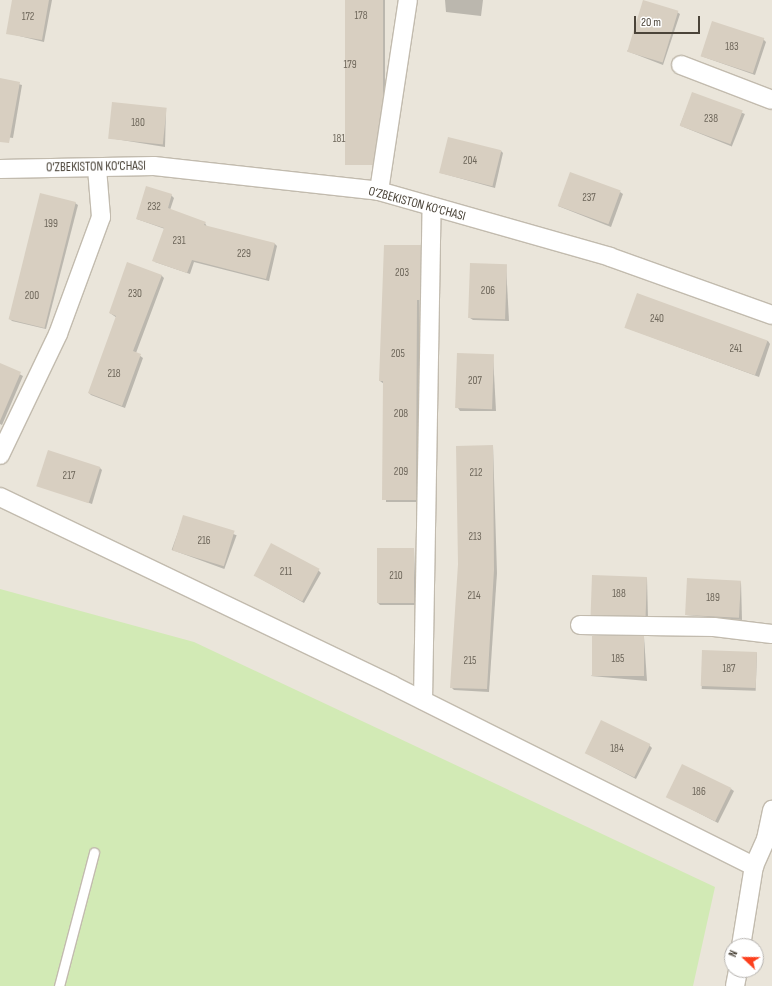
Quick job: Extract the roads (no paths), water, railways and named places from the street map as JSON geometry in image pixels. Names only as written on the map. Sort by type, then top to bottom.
[{"type":"street","points":[[379,191],[408,0]]},
{"type":"street","points":[[681,66],[772,100]]},
{"type":"street","name":"O‘ZBEKISTON KO‘CHASI","points":[[0,169],[154,166],[379,191],[610,257],[772,315]]},
{"type":"street","points":[[0,455],[58,334],[101,217],[97,168]]},
{"type":"street","points":[[423,700],[432,207]]},
{"type":"street","points":[[0,497],[423,700],[754,866]]},
{"type":"street","points":[[580,625],[714,627],[772,634]]},
{"type":"street","points":[[743,938],[754,866],[769,839],[772,810]]},
{"type":"lane","points":[[59,986],[94,853]]}]
